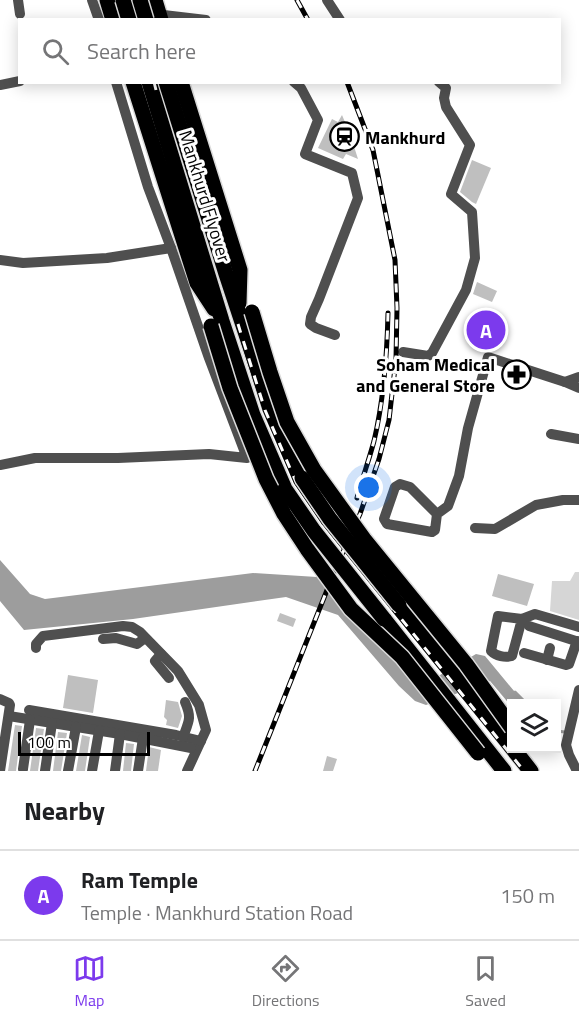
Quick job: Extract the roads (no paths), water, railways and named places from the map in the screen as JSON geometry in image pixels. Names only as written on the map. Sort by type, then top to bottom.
[{"type":"highway","points":[[107,0],[108,18]]},
{"type":"highway","points":[[123,0],[128,18]]},
{"type":"highway","points":[[140,0],[155,13]]},
{"type":"highway","points":[[134,84],[216,323],[285,489],[314,531],[502,771]]},
{"type":"highway","name":"Mankhurd Flyover","points":[[150,84],[203,281]]},
{"type":"highway","name":"Mankhurd Flyover","points":[[167,84],[233,272]]},
{"type":"highway","points":[[182,84],[270,407],[302,478],[330,519],[507,741]]},
{"type":"highway","points":[[246,313],[287,422],[314,470],[371,547],[466,664],[507,721]]},
{"type":"highway","points":[[216,323],[230,388],[266,479],[284,514],[351,609],[402,657],[478,753],[502,771]]},
{"type":"highway","points":[[517,753],[530,770]]},
{"type":"highway","points":[[523,753],[530,770]]},
{"type":"street","points":[[18,0],[20,14]]},
{"type":"street","points":[[92,0],[107,18]]},
{"type":"street","points":[[327,0],[339,18]]},
{"type":"street","points":[[116,18],[155,13],[191,18]]},
{"type":"street","points":[[0,85],[18,81]]},
{"type":"street","points":[[0,465],[35,458],[118,458],[209,454],[247,458],[147,188],[117,84]]},
{"type":"street","points":[[297,84],[302,88],[318,120],[305,154],[352,172],[358,198],[311,317],[310,324],[335,335]]},
{"type":"street","points":[[403,352],[428,356],[432,353],[466,290],[475,258],[472,212],[451,194],[470,145],[446,107],[443,85]]},
{"type":"street","points":[[0,260],[23,263],[107,258],[171,248]]},
{"type":"street","points":[[437,514],[410,487],[400,484],[395,487],[384,519],[387,524],[432,532],[435,530],[437,514],[448,506],[459,476],[468,428],[488,357],[579,388]]},
{"type":"street","points":[[564,382],[579,377]]},
{"type":"street","points":[[551,434],[579,439]]},
{"type":"street","points":[[475,528],[495,529],[536,505],[563,500],[579,500]]},
{"type":"street","points":[[524,652],[566,665],[578,641],[525,622],[535,614],[579,627]]},
{"type":"street","points":[[36,648],[36,644],[43,636],[123,626],[132,627],[145,638],[169,678]]},
{"type":"street","points":[[103,639],[116,638],[137,644],[145,638]]},
{"type":"street","points":[[547,660],[550,648]]},
{"type":"street","points":[[155,657],[178,671],[199,705],[205,725],[200,727],[192,741],[180,771]]},
{"type":"street","points":[[577,771],[566,745],[579,690]]},
{"type":"street","points":[[0,699],[10,704],[0,771]]},
{"type":"street","points":[[185,702],[190,713],[192,741],[187,771]]},
{"type":"street","points":[[9,716],[30,715],[192,741]]},
{"type":"street","points":[[30,715],[52,723],[99,731],[143,738],[192,741]]},
{"type":"street","points":[[24,769],[30,715]]},
{"type":"street","points":[[45,771],[52,723]]},
{"type":"street","points":[[68,771],[76,727]]},
{"type":"street","points":[[92,771],[99,731]]},
{"type":"street","points":[[115,771],[120,734]]},
{"type":"street","points":[[138,771],[143,738]]},
{"type":"waterway","points":[[515,692],[522,699]]},
{"type":"waterway","points":[[561,732],[565,732]]},
{"type":"railway","points":[[133,0],[139,18]]},
{"type":"railway","points":[[297,0],[307,18]]},
{"type":"railway","points":[[154,84],[156,90]]},
{"type":"railway","points":[[255,771],[335,570],[360,514],[379,459],[389,420],[396,359],[395,260],[373,150],[348,84]]},
{"type":"railway","points":[[357,498],[374,441],[383,393],[388,313]]},
{"type":"railway","points":[[238,324],[265,410],[296,482],[324,523],[524,771]]},
{"type":"place","name":"Mankhurd","points":[[344,137]]},
{"type":"place","name":"Ram Temple","points":[[486,330]]},
{"type":"place","name":"Soham Medical and General Store","points":[[516,374]]}]
